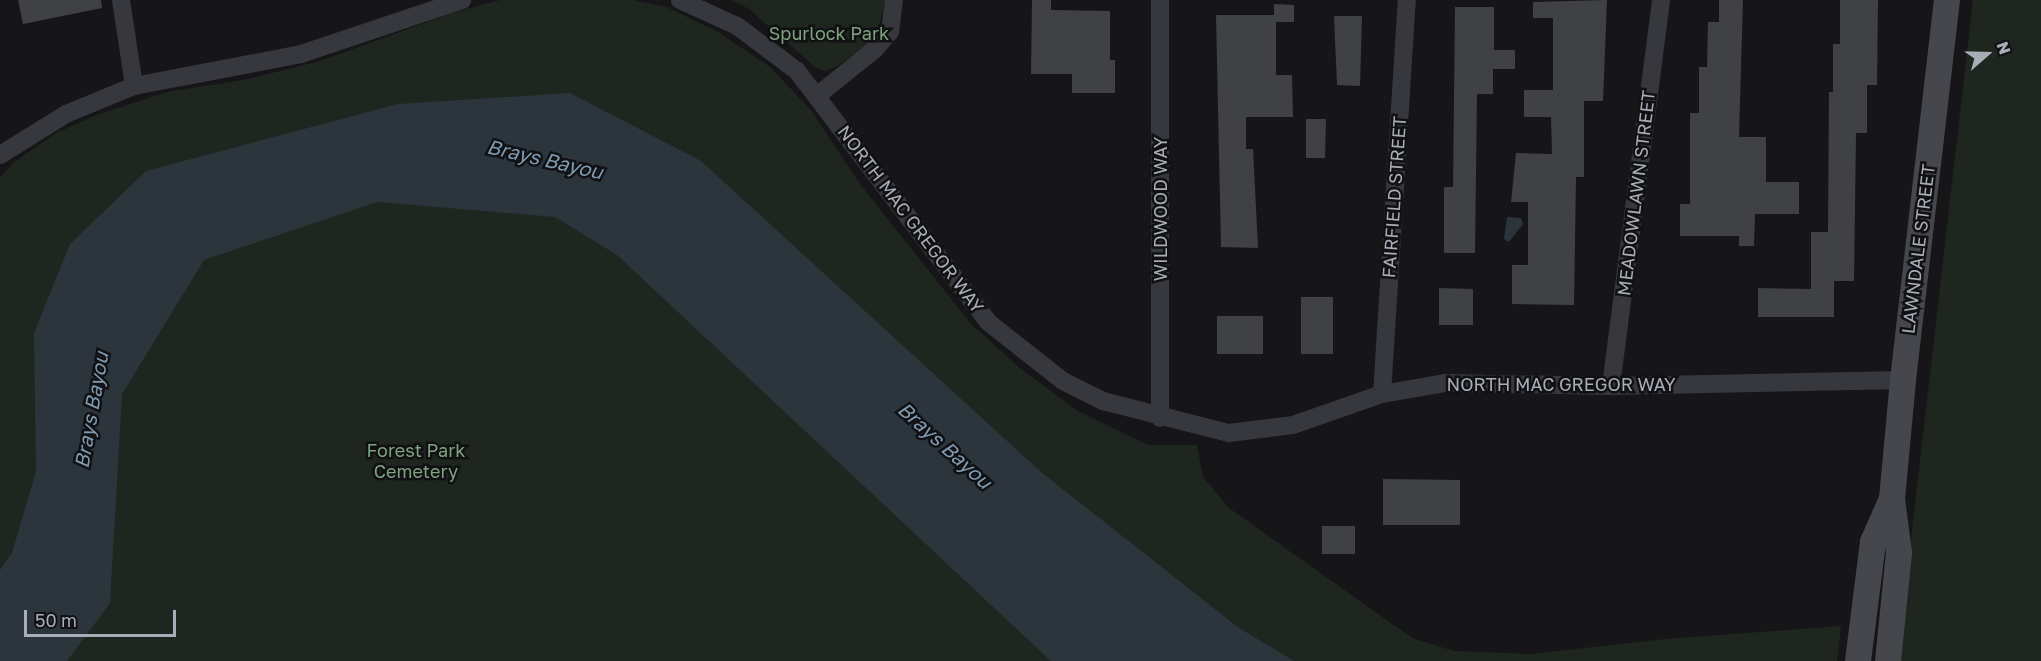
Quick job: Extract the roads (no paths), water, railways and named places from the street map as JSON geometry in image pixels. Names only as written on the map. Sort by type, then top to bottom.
[{"type":"main road","name":"LAWNDALE STREET","points":[[1888,661],[1899,553],[1892,499],[1902,380],[1947,0]]},
{"type":"main road","name":"LAWNDALE STREET","points":[[1858,661],[1874,542],[1892,499]]},
{"type":"street","points":[[121,0],[134,86]]},
{"type":"street","points":[[0,155],[66,114],[134,86],[301,54],[462,0]]},
{"type":"street","name":"NORTH MAC GREGOR WAY","points":[[680,0],[737,26],[767,46],[818,95],[988,322],[1063,381],[1103,401],[1160,418],[1229,433],[1293,425],[1382,394],[1446,383],[1611,386],[1902,380]]},
{"type":"street","points":[[818,95],[875,49],[890,32],[894,0]]},
{"type":"street","name":"WILDWOOD WAY","points":[[1160,0],[1160,418]]},
{"type":"street","name":"FAIRFIELD STREET","points":[[1382,394],[1407,0]]},
{"type":"street","name":"MEADOWLAWN STREET","points":[[1611,386],[1660,0]]},
{"type":"water","name":"Brays Bayou","points":[[570,93],[701,161],[1041,472],[1239,628],[1294,661],[1051,661],[617,255],[555,217],[377,202],[204,260],[122,394],[110,603],[67,661],[0,661],[0,570],[12,553],[36,471],[34,333],[70,244],[146,171],[398,104]]},
{"type":"water","points":[[1507,217],[1521,218],[1523,224],[1509,242],[1504,239]]},
{"type":"park label","name":"Spurlock Park","points":[[829,33]]},
{"type":"park label","name":"Forest Park Cemetery","points":[[416,461]]}]
